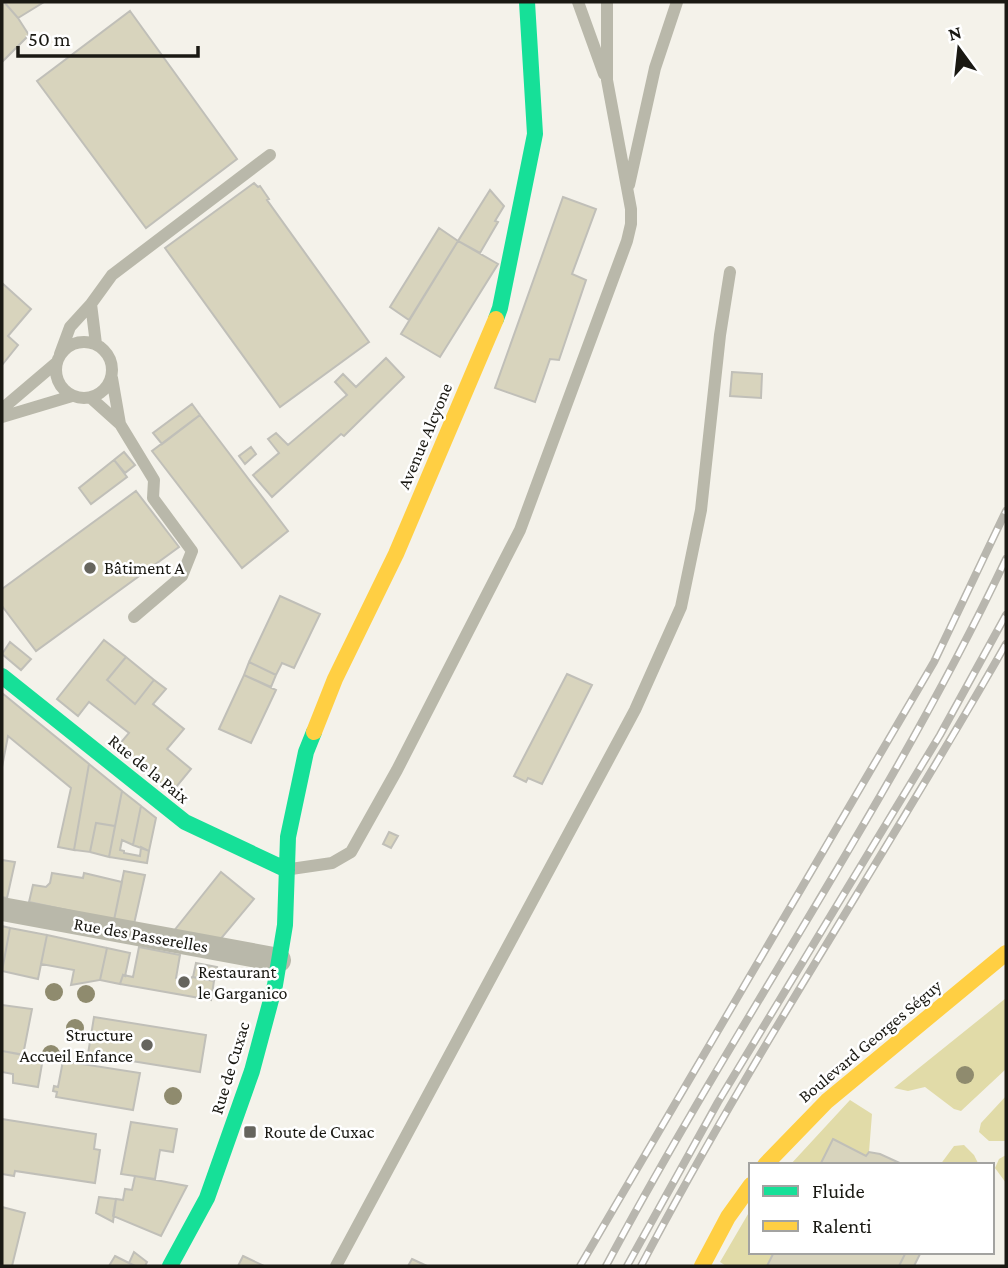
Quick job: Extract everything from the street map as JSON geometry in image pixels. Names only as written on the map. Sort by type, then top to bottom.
[{"type":"street","name":"Avenue Alcyone","points":[[287,870],[288,837],[306,752],[335,679],[396,554],[500,308],[536,134],[527,2]]},
{"type":"street","name":"Rue de la Paix","points":[[2,676],[185,822],[287,870]]},
{"type":"street","name":"Rue de Cuxac","points":[[170,1266],[207,1198],[252,1071],[279,960],[285,925],[287,870]]},
{"type":"street","name":"Rue des Passerelles","points":[[2,909],[279,960]]},
{"type":"street","name":"Boulevard Georges Séguy","points":[[767,1163],[827,1101],[1006,953]]},
{"type":"street","points":[[702,1266],[729,1217],[749,1188]]},
{"type":"lane","points":[[578,2],[607,80]]},
{"type":"lane","points":[[287,870],[332,863],[351,852],[397,770],[520,530],[627,241],[631,224],[628,192],[607,80],[607,2]]},
{"type":"lane","points":[[628,192],[655,68],[677,2]]},
{"type":"lane","points":[[112,378],[101,394],[82,399],[72,396],[58,383],[55,373],[58,358],[70,327],[113,275],[270,155]]},
{"type":"lane","points":[[336,1266],[635,710],[681,607],[701,510],[720,335],[730,272]]},
{"type":"lane","points":[[90,304],[96,344],[110,358],[120,424]]},
{"type":"lane","points":[[2,409],[76,343],[96,344]]},
{"type":"lane","points":[[2,417],[72,396]]},
{"type":"lane","points":[[91,398],[120,424],[154,480],[153,498],[192,551],[182,576],[134,617]]},
{"type":"shaded area","points":[[1006,998],[1006,1069],[961,1111],[954,1109],[925,1087],[908,1091],[894,1088]]},
{"type":"shaded area","points":[[1006,1096],[1006,1141],[989,1141],[979,1132],[981,1123]]},
{"type":"shaded area","points":[[850,1100],[872,1114],[869,1152],[866,1156],[833,1139],[821,1163],[792,1163]]},
{"type":"shaded area","points":[[964,1145],[978,1163],[941,1163],[954,1146]]},
{"type":"shaded area","points":[[1006,1155],[1006,1183],[995,1168],[999,1159]]},
{"type":"shaded area","points":[[749,1212],[749,1254],[773,1254],[767,1266],[726,1266],[720,1262]]},
{"type":"building","points":[[2,2],[18,18],[29,35],[2,62]]},
{"type":"building","points":[[4,2],[44,2],[18,18]]},
{"type":"building","points":[[130,11],[237,159],[146,228],[37,81]]},
{"type":"building","points":[[254,183],[260,186],[269,199],[267,200],[369,342],[280,407],[165,248]]},
{"type":"building","points":[[490,190],[504,206],[480,253],[458,241]]},
{"type":"building","points":[[563,197],[596,209],[572,274],[586,280],[559,360],[550,359],[535,402],[495,388]]},
{"type":"building","points":[[439,228],[458,241],[409,320],[390,307]]},
{"type":"building","points":[[458,241],[498,264],[440,357],[401,334]]},
{"type":"building","points":[[2,283],[31,309],[8,336],[18,345],[2,365]]},
{"type":"building","points":[[386,358],[404,377],[344,436],[341,434],[272,497],[253,475],[279,453],[268,439],[276,433],[288,445],[347,395],[335,382],[343,374],[356,387]]},
{"type":"building","points":[[732,372],[762,374],[761,398],[730,396]]},
{"type":"building","points":[[192,404],[200,415],[162,444],[153,433]]},
{"type":"building","points":[[200,415],[288,531],[242,568],[152,451]]},
{"type":"building","points":[[251,447],[256,454],[245,464],[239,456]]},
{"type":"building","points":[[124,452],[135,465],[125,473],[114,460]]},
{"type":"building","points":[[114,460],[127,477],[91,504],[79,488]]},
{"type":"building","name":"Bâtiment A","points":[[136,491],[179,547],[36,651],[2,606],[2,589]]},
{"type":"building","points":[[280,596],[320,614],[294,668],[282,663],[276,675],[249,662]]},
{"type":"building","points":[[104,640],[126,657],[107,680],[135,704],[154,680],[166,689],[153,704],[184,729],[167,749],[191,769],[172,792],[117,747],[129,733],[89,702],[78,716],[57,699]]},
{"type":"building","points":[[10,642],[31,659],[21,670],[2,654]]},
{"type":"building","points":[[126,657],[154,680],[135,704],[107,680]]},
{"type":"building","points":[[249,662],[276,675],[271,687],[244,675]]},
{"type":"building","points":[[567,674],[592,685],[542,784],[528,778],[526,782],[514,776]]},
{"type":"building","points":[[244,675],[276,690],[251,743],[219,729]]},
{"type":"building","points":[[2,693],[89,764],[74,850],[58,847],[71,788],[8,736],[2,767]]},
{"type":"building","points":[[89,764],[122,791],[115,826],[96,823],[90,852],[74,850]]},
{"type":"building","points":[[122,791],[141,806],[133,845],[122,840],[120,850],[140,856],[141,847],[149,851],[147,863],[109,857]]},
{"type":"building","points":[[141,806],[156,818],[149,851],[133,845]]},
{"type":"building","points":[[96,823],[115,826],[109,857],[90,852]]},
{"type":"building","points":[[389,832],[398,836],[391,848],[383,844]]},
{"type":"building","points":[[2,860],[15,862],[7,898],[2,897]]},
{"type":"building","points":[[124,871],[145,875],[134,924],[114,920]]},
{"type":"building","points":[[221,872],[254,899],[219,941],[173,932]]},
{"type":"building","points":[[52,873],[83,878],[84,873],[122,882],[114,920],[29,902],[33,885],[46,887],[50,883]]},
{"type":"building","points":[[2,926],[10,928],[2,971]]},
{"type":"building","points":[[10,928],[47,935],[38,979],[2,971]]},
{"type":"building","points":[[47,935],[107,948],[100,980],[71,985],[74,970],[41,964]]},
{"type":"building","points":[[139,947],[180,955],[176,978],[192,977],[214,981],[211,1000],[120,984],[123,975],[133,977]]},
{"type":"building","points":[[107,948],[130,953],[125,976],[123,975],[120,984],[100,980]]},
{"type":"building","points":[[196,963],[217,967],[214,981],[193,977]]},
{"type":"building","points":[[2,1005],[32,1009],[23,1055],[2,1051]]},
{"type":"building","name":"Structure Accueil Enfance","points":[[94,1017],[206,1035],[200,1072],[88,1054]]},
{"type":"building","points":[[2,1051],[43,1058],[38,1087],[13,1083],[13,1074],[2,1072]]},
{"type":"building","points":[[63,1061],[140,1073],[133,1110],[56,1097],[57,1092],[53,1091],[54,1086],[58,1087]]},
{"type":"building","points":[[2,1119],[96,1134],[94,1149],[100,1150],[95,1183],[15,1171],[14,1176],[2,1174]]},
{"type":"building","points":[[131,1122],[177,1129],[173,1152],[160,1150],[155,1179],[121,1174]]},
{"type":"building","points":[[833,1139],[866,1156],[869,1152],[880,1154],[900,1163],[821,1163]]},
{"type":"building","points":[[135,1176],[187,1186],[161,1236],[113,1216],[116,1199],[123,1200],[125,1189],[132,1190]]},
{"type":"building","points":[[99,1197],[116,1199],[113,1222],[96,1213]]},
{"type":"building","points":[[2,1207],[25,1213],[12,1266],[2,1266]]},
{"type":"building","points":[[134,1252],[147,1262],[145,1266],[129,1263]]},
{"type":"building","points":[[773,1254],[905,1254],[899,1266],[767,1266]]},
{"type":"building","points":[[905,1254],[920,1254],[914,1266],[899,1266]]},
{"type":"building","points":[[115,1256],[135,1266],[109,1266]]},
{"type":"building","points":[[243,1256],[264,1266],[238,1266]]},
{"type":"building","points":[[412,1259],[427,1266],[408,1266]]},
{"type":"railway","points":[[580,1266],[934,662],[1006,511]]},
{"type":"railway","points":[[606,1266],[706,1089],[912,739],[961,650],[1006,559]]},
{"type":"railway","points":[[627,1266],[718,1102],[940,735],[1006,615]]},
{"type":"railway","points":[[641,1266],[774,1031],[1006,644]]},
{"type":"traffic: fast","points":[[496,319],[535,134],[527,2]]},
{"type":"traffic: fast","points":[[2,676],[185,822],[287,870]]},
{"type":"traffic: fast","points":[[170,1266],[207,1198],[252,1071],[275,985],[285,925],[288,837],[306,752],[314,732]]},
{"type":"traffic: slow","points":[[314,732],[335,679],[396,554],[496,319]]},
{"type":"traffic: slow","points":[[767,1163],[827,1101],[1006,953]]},
{"type":"traffic: slow","points":[[702,1266],[728,1217],[749,1188]]},
{"type":"place","name":"Bâtiment A","points":[[90,568]]},
{"type":"place","name":"Restaurant le Garganico","points":[[184,982]]},
{"type":"place","name":"Structure Accueil Enfance","points":[[147,1045]]},
{"type":"place","name":"Route de Cuxac","points":[[250,1132]]}]
